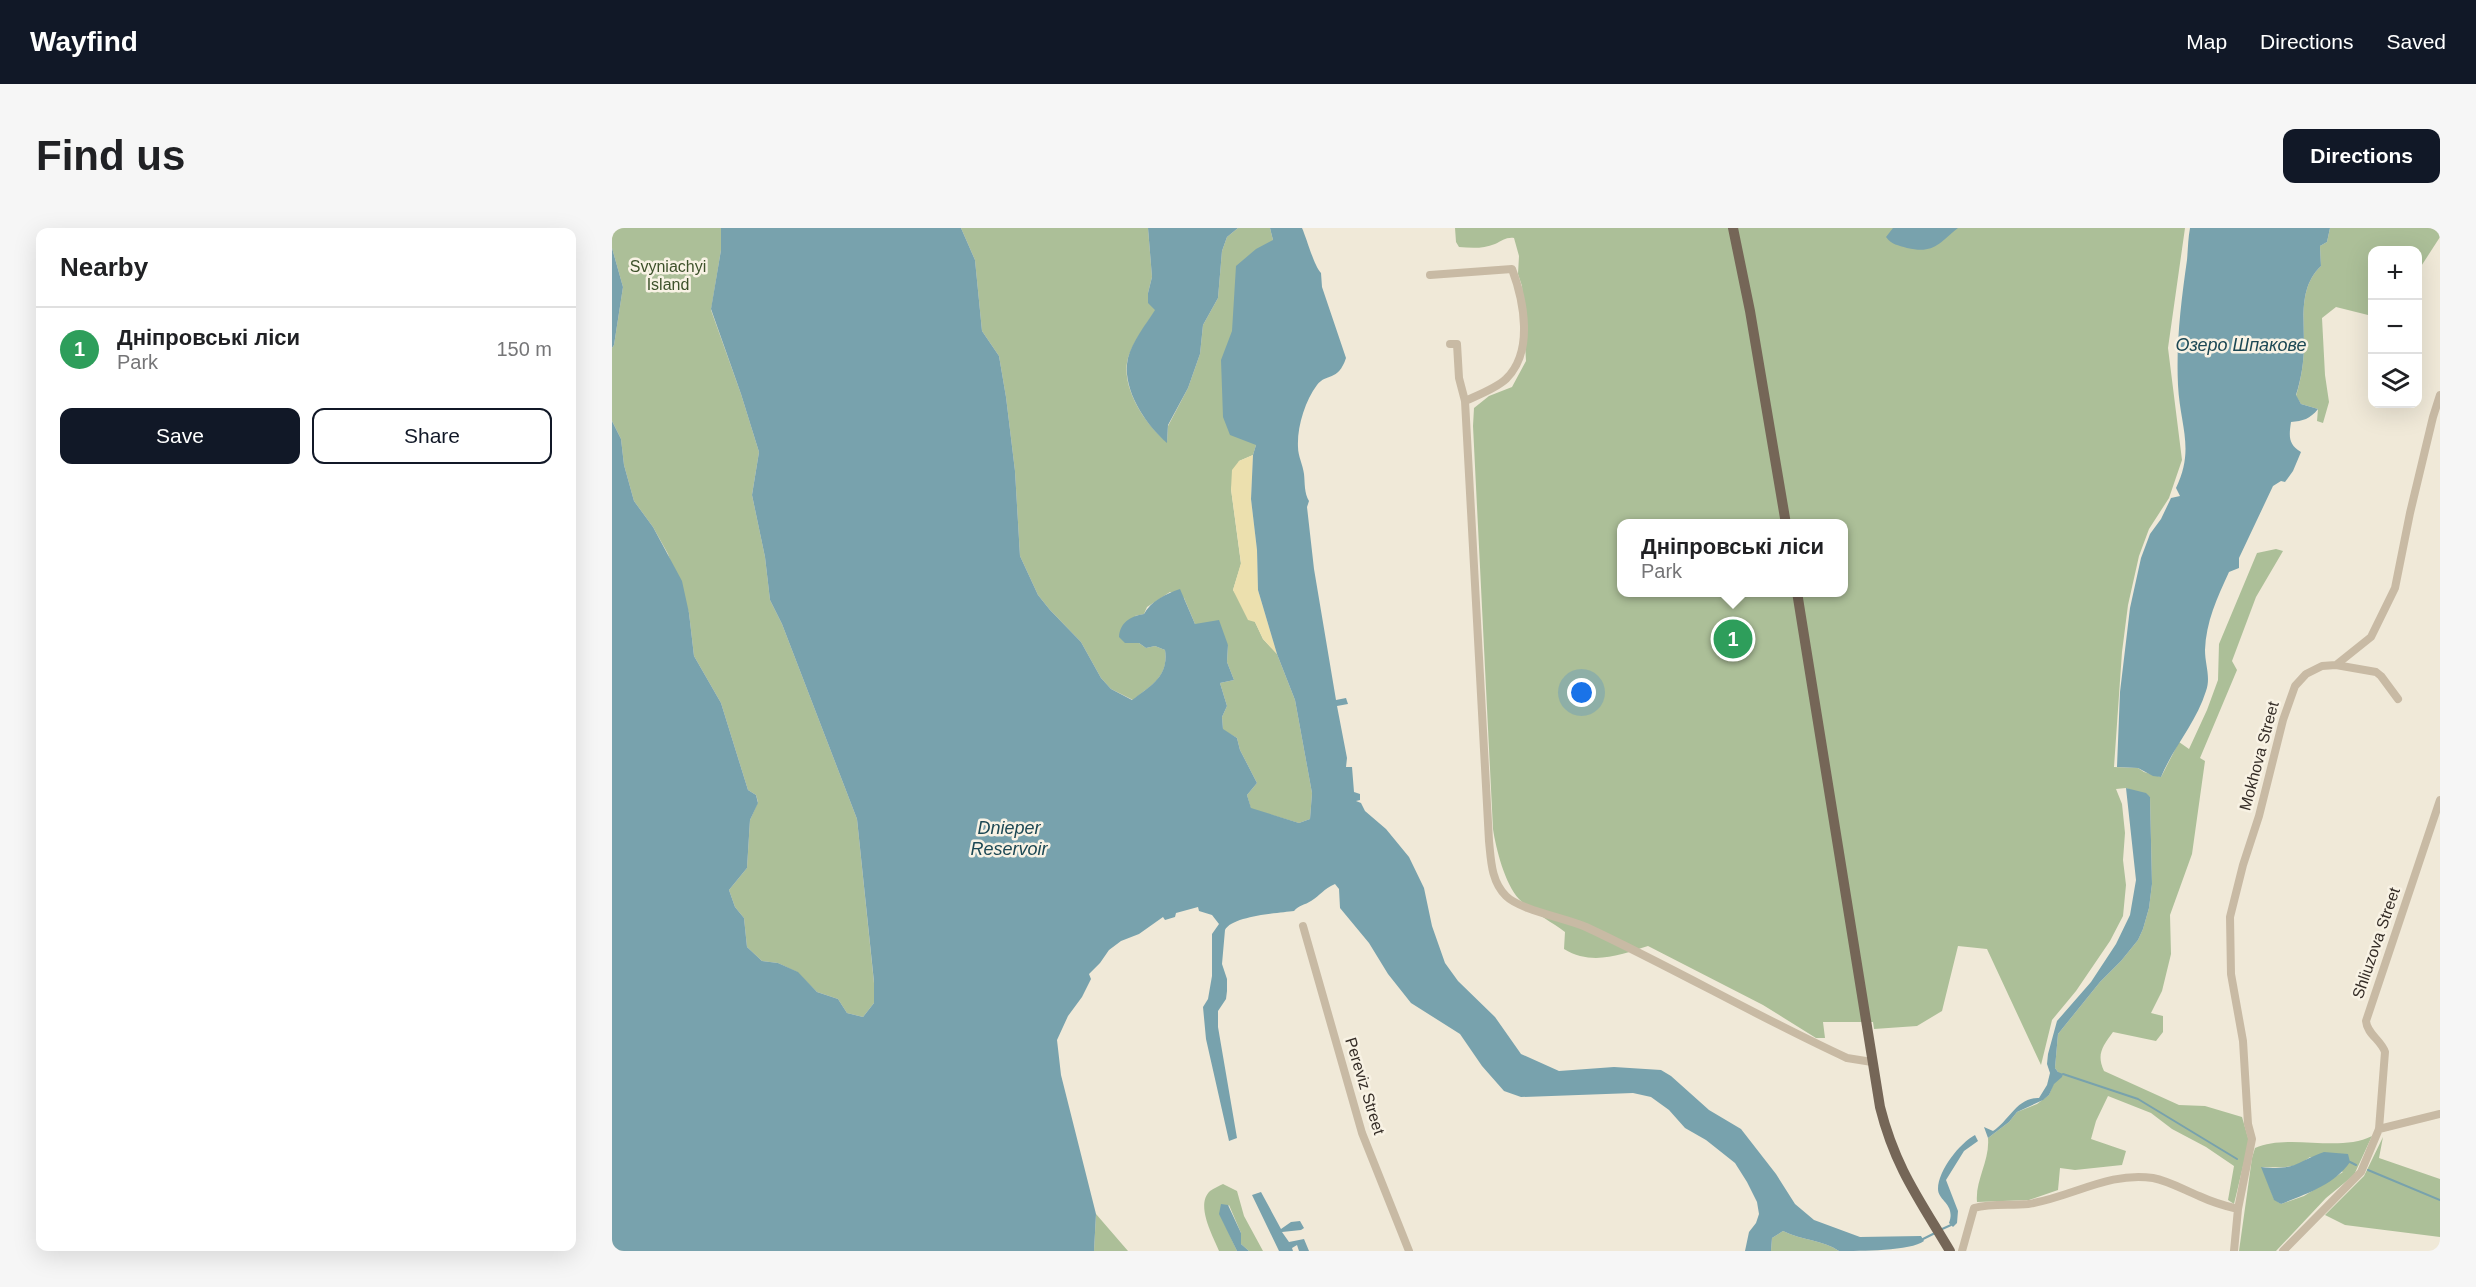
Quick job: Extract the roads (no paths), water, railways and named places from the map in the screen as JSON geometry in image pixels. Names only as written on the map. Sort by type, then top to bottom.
[{"type":"main road","points":[[1733,228],[1750,311],[1785,519]]},
{"type":"main road","points":[[1798,597],[1880,1107],[1889,1142],[1908,1185],[1948,1247]]},
{"type":"street","points":[[1430,275],[1512,269],[1518,284],[1524,333],[1515,367],[1506,379],[1465,401]]},
{"type":"street","points":[[1450,344],[1457,344],[1459,378],[1465,401],[1488,841],[1495,881],[1507,897],[1522,906],[1576,923],[1637,951],[1847,1058],[1872,1062]]},
{"type":"street","name":"Mokhova Street","points":[[2238,1209],[2252,1139],[2248,1124],[2243,1041],[2231,974],[2230,917],[2283,720],[2295,686],[2306,674],[2322,666],[2336,665],[2371,637],[2395,588],[2410,513],[2440,396]]},
{"type":"street","points":[[2336,665],[2376,672],[2398,699]]},
{"type":"street","name":"Shliuzova Street","points":[[2283,1251],[2361,1172],[2379,1129],[2385,1052],[2382,1044],[2366,1026],[2366,1021],[2440,800]]},
{"type":"street","name":"Pereviz Street","points":[[1303,926],[1362,1133],[1409,1251]]},
{"type":"street","points":[[2379,1129],[2440,1114]]},
{"type":"street","points":[[1962,1251],[1974,1208],[1999,1204],[2029,1204],[2133,1176],[2154,1178],[2175,1184],[2205,1198],[2238,1209],[2234,1251]]},
{"type":"water","name":"Dnieper Reservoir","points":[[721,228],[961,228],[975,260],[982,331],[999,356],[1015,471],[1020,556],[1038,595],[1081,642],[1101,678],[1111,689],[1132,700],[1157,680],[1166,659],[1165,650],[1155,646],[1146,648],[1139,643],[1125,643],[1119,637],[1121,628],[1127,621],[1134,616],[1144,614],[1159,598],[1180,589],[1195,624],[1219,620],[1228,645],[1227,662],[1234,680],[1220,683],[1227,706],[1222,717],[1223,729],[1237,738],[1240,750],[1257,783],[1247,795],[1251,808],[1299,823],[1310,819],[1312,793],[1295,700],[1277,654],[1258,590],[1257,550],[1251,499],[1253,455],[1256,445],[1230,435],[1223,417],[1221,360],[1232,331],[1236,266],[1256,249],[1273,240],[1270,228],[1302,228],[1313,259],[1321,273],[1322,287],[1346,358],[1336,374],[1321,381],[1313,391],[1300,423],[1298,447],[1305,491],[1309,501],[1307,507],[1314,569],[1336,700],[1346,698],[1348,704],[1337,706],[1347,758],[1346,767],[1352,767],[1354,792],[1360,794],[1360,800],[1356,801],[1361,803],[1365,811],[1386,829],[1409,857],[1424,888],[1432,926],[1445,963],[1458,981],[1495,1017],[1521,1054],[1559,1071],[1614,1067],[1661,1070],[1709,1110],[1741,1129],[1776,1174],[1795,1204],[1814,1220],[1860,1237],[1921,1236],[1924,1241],[1897,1249],[1839,1251],[1826,1244],[1783,1231],[1772,1238],[1771,1251],[1745,1251],[1749,1232],[1759,1214],[1757,1202],[1735,1163],[1706,1140],[1685,1128],[1669,1110],[1651,1097],[1633,1093],[1521,1097],[1504,1091],[1482,1066],[1460,1034],[1411,1003],[1388,974],[1369,943],[1340,908],[1339,889],[1335,884],[1294,911],[1246,918],[1229,925],[1225,930],[1222,964],[1227,979],[1227,991],[1226,999],[1218,1011],[1218,1027],[1237,1138],[1229,1141],[1206,1039],[1203,1007],[1208,999],[1212,976],[1212,934],[1219,924],[1212,915],[1199,911],[1198,907],[1176,913],[1175,917],[1165,920],[1163,917],[1139,934],[1121,941],[1109,950],[1089,974],[1091,979],[1082,997],[1068,1016],[1057,1040],[1061,1075],[1096,1214],[1094,1251],[612,1251],[612,421],[621,439],[624,465],[634,501],[653,527],[682,581],[689,613],[694,656],[721,703],[748,790],[756,795],[758,803],[750,820],[747,868],[729,890],[735,907],[744,918],[747,947],[762,961],[778,963],[798,972],[817,992],[838,999],[847,1013],[863,1017],[874,1003],[874,982],[857,819],[782,624],[770,600],[765,557],[752,495],[759,452],[711,309],[721,250]]},
{"type":"water","points":[[1148,228],[1238,228],[1227,237],[1222,251],[1218,298],[1203,325],[1200,354],[1188,388],[1168,425],[1167,443],[1143,416],[1131,393],[1128,381],[1128,358],[1155,310],[1148,303],[1152,277]]},
{"type":"water","points":[[1893,228],[1958,228],[1930,249],[1916,250],[1891,242],[1886,237]]},
{"type":"water","name":"Озеро Шпакове","points":[[2190,228],[2330,228],[2327,242],[2320,246],[2321,266],[2309,283],[2306,293],[2303,357],[2296,395],[2301,404],[2318,409],[2306,419],[2291,422],[2290,439],[2301,452],[2293,471],[2285,482],[2281,481],[2273,486],[2239,558],[2239,568],[2229,572],[2220,591],[2206,640],[2208,681],[2206,691],[2197,714],[2161,777],[2153,776],[2138,768],[2117,767],[2120,692],[2130,608],[2141,558],[2150,534],[2161,519],[2171,498],[2180,496],[2176,488],[2182,474],[2186,449],[2179,400],[2178,354]]},
{"type":"water","points":[[612,248],[623,287],[612,348]]},
{"type":"water","points":[[2126,788],[2146,793],[2150,797],[2152,884],[2143,929],[2138,940],[2121,961],[2100,982],[2058,1034],[2055,1068],[2063,1074],[2054,1084],[2049,1095],[2017,1112],[2009,1122],[1988,1138],[1984,1127],[1993,1131],[2019,1105],[2039,1098],[2047,1085],[2050,1073],[2047,1064],[2048,1054],[2057,1021],[2091,982],[2116,944],[2130,915],[2136,880]]},
{"type":"water","points":[[1975,1135],[1978,1141],[1964,1151],[1946,1180],[1958,1211],[1957,1223],[1953,1227],[1949,1223],[1951,1217],[1949,1207],[1939,1193],[1939,1182],[1951,1158],[1963,1144]]},
{"type":"water","points":[[2324,1152],[2348,1154],[2350,1162],[2336,1177],[2319,1188],[2281,1204],[2274,1200],[2261,1167],[2289,1167]]},
{"type":"water","points":[[1261,1192],[1281,1229],[1291,1222],[1300,1221],[1304,1228],[1301,1230],[1282,1232],[1289,1242],[1304,1239],[1309,1251],[1299,1251],[1297,1245],[1292,1248],[1293,1251],[1279,1251],[1252,1195]]},
{"type":"water","points":[[1221,1204],[1228,1205],[1241,1233],[1241,1244],[1249,1251],[1237,1251],[1219,1214]]},
{"type":"waterway","points":[[2063,1074],[2138,1099],[2237,1159]]},
{"type":"waterway","points":[[2350,1162],[2356,1165]]},
{"type":"waterway","points":[[2368,1170],[2440,1200]]},
{"type":"waterway","points":[[1940,1230],[1951,1225]]},
{"type":"waterway","points":[[1923,1239],[1935,1233]]},
{"type":"place","name":"Дніпровські ліси","points":[[1733,639]]},
{"type":"park label","name":"Svyniachyi Island","points":[[668,275]]}]
